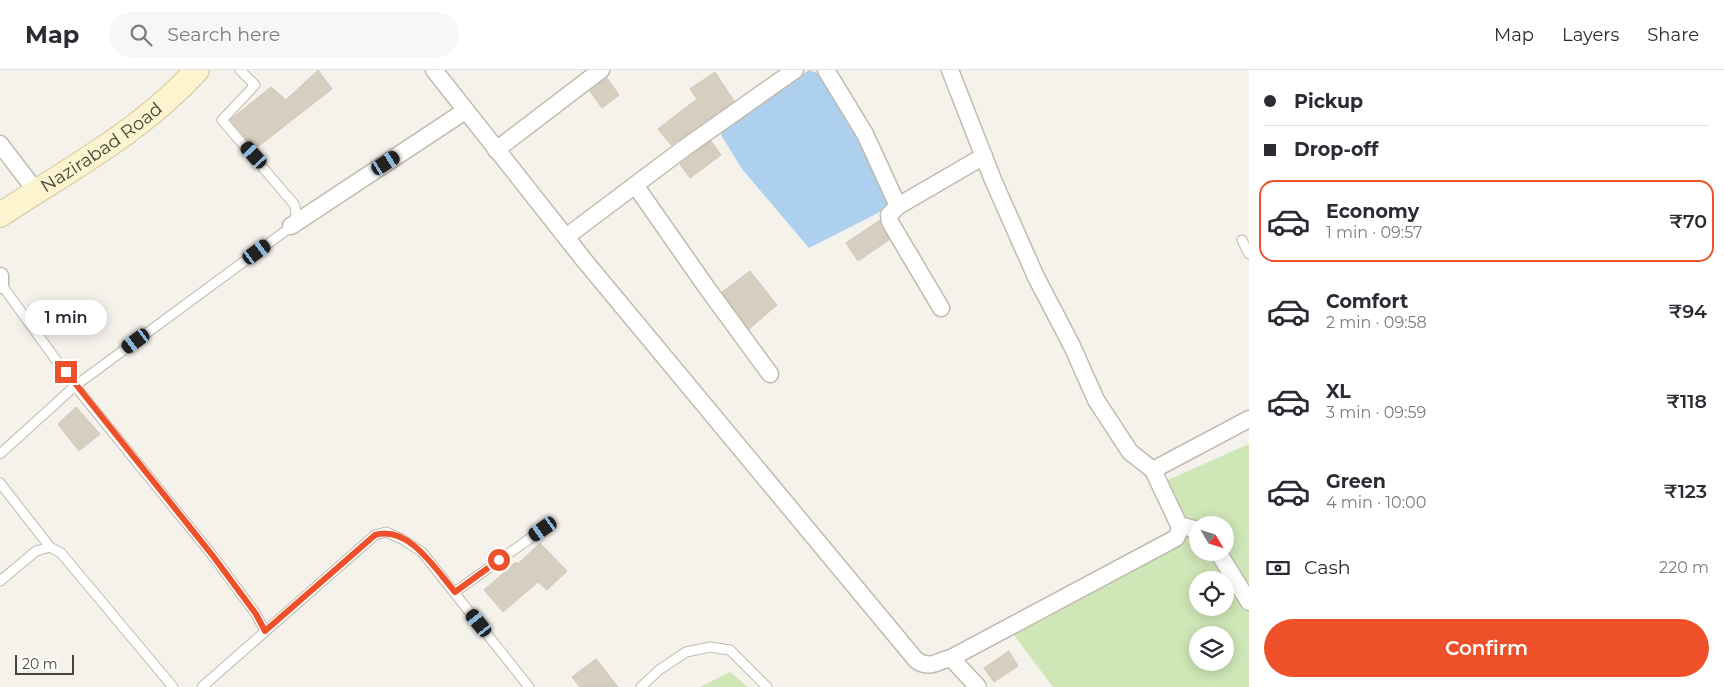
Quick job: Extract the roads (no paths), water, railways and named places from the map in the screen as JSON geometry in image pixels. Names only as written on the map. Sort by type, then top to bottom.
[{"type":"main road","name":"Nazirabad Road","points":[[0,215],[135,127],[182,86],[197,70]]},
{"type":"street","points":[[496,150],[601,70]]},
{"type":"street","points":[[566,238],[794,70]]},
{"type":"street","points":[[826,70],[865,134],[898,206]]},
{"type":"street","points":[[439,72],[465,111],[566,238],[916,660],[924,665],[934,666],[1170,541],[1179,532],[1179,525],[1153,470],[1130,452],[1096,400],[1072,346],[1051,310],[984,156],[950,70]]},
{"type":"street","points":[[291,226],[465,111]]},
{"type":"street","points":[[0,144],[36,191]]},
{"type":"street","points":[[941,308],[890,222],[889,215],[898,206],[984,156]]},
{"type":"street","points":[[636,185],[707,288],[770,374]]},
{"type":"street","points":[[1153,470],[1249,419]]},
{"type":"street","points":[[1179,525],[1189,528]]},
{"type":"street","points":[[1224,561],[1249,602]]},
{"type":"street","points":[[951,658],[978,687]]},
{"type":"lane","points":[[0,454],[75,386],[291,226],[296,220],[297,212],[294,204],[222,120],[255,85],[240,70]]},
{"type":"lane","points":[[1242,240],[1249,254]]},
{"type":"lane","points":[[0,281],[75,386],[213,556],[256,614],[265,631]]},
{"type":"lane","points":[[0,483],[50,547],[61,553],[173,687]]},
{"type":"lane","points":[[455,592],[543,529]]},
{"type":"lane","points":[[202,687],[375,535],[386,532],[402,539],[422,552],[529,687]]},
{"type":"lane","points":[[0,581],[36,551],[50,547]]},
{"type":"lane","points":[[641,687],[659,670],[686,652],[710,647],[730,650],[767,687]]},
{"type":"water","points":[[809,70],[822,75],[867,154],[889,204],[878,213],[809,248],[742,169],[721,135],[727,127]]}]
